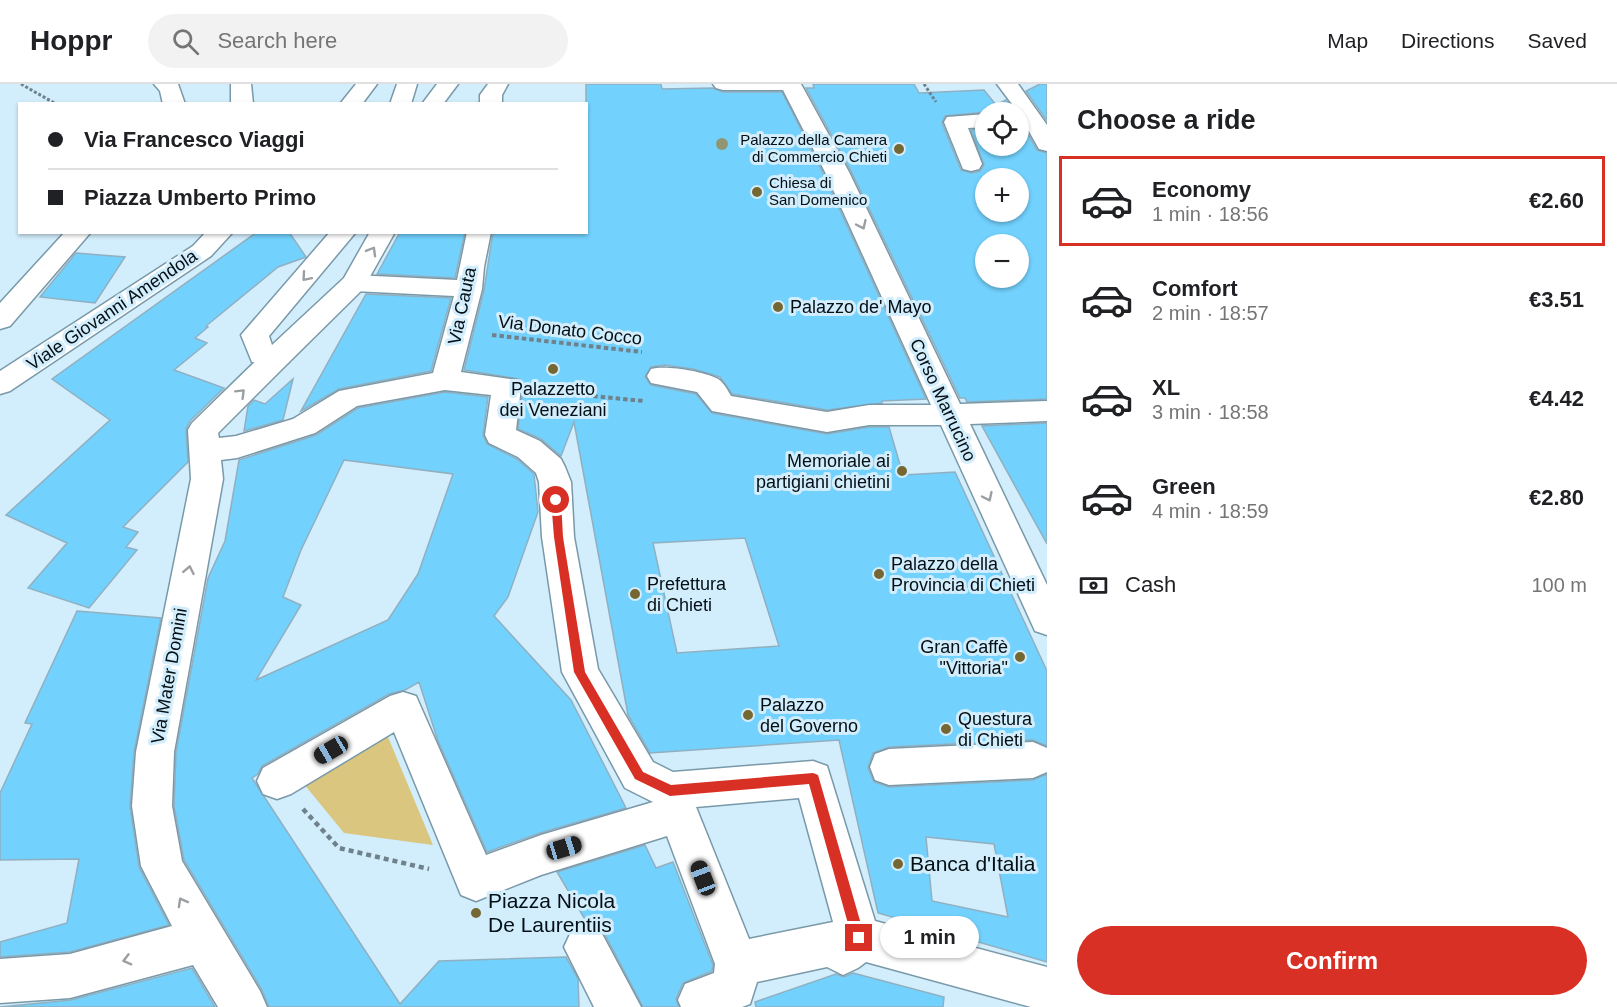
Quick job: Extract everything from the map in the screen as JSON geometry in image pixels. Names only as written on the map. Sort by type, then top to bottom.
[{"type":"street","points":[[164,84],[170,88],[174,102]]},
{"type":"street","points":[[241,84],[242,102]]},
{"type":"street","points":[[352,102],[367,84]]},
{"type":"street","points":[[401,102],[407,84]]},
{"type":"street","points":[[434,102],[448,84]]},
{"type":"street","points":[[490,102],[491,95],[498,84]]},
{"type":"street","points":[[723,84],[790,84]]},
{"type":"street","name":"Corso Marrucino","points":[[790,84],[837,172],[951,415],[1039,590],[1047,621]]},
{"type":"street","points":[[1007,84],[1037,129]]},
{"type":"street","points":[[971,164],[955,122],[975,121]]},
{"type":"street","points":[[0,320],[77,234]]},
{"type":"street","name":"Viale Giovanni Amendola","points":[[0,384],[202,251],[219,234]]},
{"type":"street","points":[[278,356],[262,355],[255,335],[342,234]]},
{"type":"street","name":"Via Mater Domini","points":[[244,1007],[204,942],[162,866],[152,806],[155,752],[207,479],[203,430],[354,284],[382,234]]},
{"type":"street","name":"Via Cauta","points":[[445,380],[469,290],[471,267],[479,234]]},
{"type":"street","points":[[354,284],[469,290]]},
{"type":"street","points":[[661,376],[705,384],[712,389],[722,404],[827,422],[869,415],[951,415],[1047,411]]},
{"type":"street","points":[[204,451],[237,447],[303,426],[349,398],[445,380],[507,387],[500,435],[529,449],[550,467],[555,482],[558,537],[580,672],[639,775],[674,802],[707,993],[842,955],[859,938]]},
{"type":"street","points":[[277,781],[403,708],[476,880],[674,802],[813,778],[859,938]]},
{"type":"street","points":[[889,767],[1033,760]]},
{"type":"street","points":[[859,938],[1047,989]]},
{"type":"street","points":[[0,981],[70,976],[179,946],[204,942]]},
{"type":"street","points":[[586,947],[618,1007]]},
{"type":"path","points":[[21,84],[52,102]]},
{"type":"path","points":[[924,84],[937,104]]},
{"type":"path","name":"Via Donato Cocco","points":[[459,331],[654,354],[661,376]]},
{"type":"path","points":[[507,387],[646,402],[659,385],[661,376]]},
{"type":"path","points":[[277,781],[339,848],[476,880]]},
{"type":"shaded area","points":[[388,737],[433,845],[344,833],[299,778]]},
{"type":"building","points":[[586,84],[661,84],[662,89],[713,88],[723,92],[782,92],[823,173],[926,399],[882,401],[882,403],[827,410],[732,394],[720,377],[693,369],[665,365],[651,367],[645,377],[651,385],[696,394],[712,413],[827,434],[869,427],[889,427],[903,475],[955,472],[1047,671],[1047,746],[1033,740],[889,747],[873,753],[868,768],[874,782],[889,787],[1033,780],[1047,774],[1047,962],[878,913],[839,740],[650,753],[628,715],[574,422],[561,456],[541,439],[518,429],[523,387],[519,379],[464,370],[484,290],[493,234],[588,234]],"holes":[[[745,538],[779,646],[677,653],[653,543]],[[926,837],[994,844],[1008,917],[932,901]]]},
{"type":"building","points":[[813,84],[914,84],[919,93],[984,90],[994,102],[975,102],[975,113],[945,116],[942,123],[961,170],[975,172],[975,222],[1029,222],[1029,168],[982,168],[984,165],[981,156],[1029,156],[1029,136],[1037,150],[1047,153],[1047,399],[967,402],[965,398],[960,398],[851,171],[806,88],[814,88]]},
{"type":"building","points":[[1040,84],[1047,84],[1047,121],[1026,91]]},
{"type":"building","points":[[254,234],[290,234],[306,257],[278,267],[206,326],[208,327],[195,338],[207,343],[174,370],[224,388],[190,421],[186,429],[188,462],[123,527],[138,532],[126,547],[137,550],[89,608],[28,588],[67,543],[6,515],[110,420],[52,379]]},
{"type":"building","points":[[399,234],[465,234],[455,278],[377,274]]},
{"type":"building","points":[[76,253],[125,257],[95,303],[40,297]]},
{"type":"building","points":[[366,294],[451,298],[431,371],[339,389],[301,411]]},
{"type":"building","points":[[293,379],[283,420],[244,431],[248,406],[254,400],[265,404]]},
{"type":"building","points":[[445,392],[488,397],[483,435],[487,444],[517,459],[534,474],[538,512],[508,597],[494,616],[571,700],[626,808],[540,833],[487,852],[438,741],[419,682],[405,690],[389,694],[262,766],[258,774],[252,778],[400,1004],[439,961],[566,957],[578,979],[579,1007],[269,1007],[262,990],[184,860],[174,806],[176,752],[208,578],[225,541],[239,460],[316,435],[358,408]],"holes":[[[344,460],[453,474],[418,574],[388,620],[256,680],[301,605],[283,597],[301,550]]]},
{"type":"building","points":[[1047,423],[1047,544],[982,426]]},
{"type":"building","points":[[77,611],[161,618],[134,752],[130,806],[139,867],[169,925],[70,952],[0,957],[0,942],[67,923],[79,859],[0,860],[0,793],[32,724],[25,723]]},
{"type":"building","points":[[645,845],[656,868],[673,862],[713,965],[712,971],[683,983],[676,999],[679,1007],[643,1007],[603,931],[587,923],[557,872]]},
{"type":"building","points":[[192,968],[215,1007],[0,1007],[71,1000]]},
{"type":"building","points":[[853,973],[944,997],[943,1007],[756,1007],[755,1002],[836,974],[844,977]]},
{"type":"place","name":"Palazzo della Camera di Commercio Chieti","points":[[899,149]]},
{"type":"place","name":"Chiesa di San Domenico","points":[[757,192]]},
{"type":"place","name":"Palazzo de' Mayo","points":[[778,307]]},
{"type":"place","name":"Palazzetto dei Veneziani","points":[[553,369]]},
{"type":"place","name":"Memoriale ai partigiani chietini","points":[[902,471]]},
{"type":"place","name":"Palazzo della Provincia di Chieti","points":[[879,574]]},
{"type":"place","name":"Prefettura di Chieti","points":[[635,594]]},
{"type":"place","name":"Gran Caffè \"Vittoria\"","points":[[1020,657]]},
{"type":"place","name":"Palazzo del Governo","points":[[748,715]]},
{"type":"place","name":"Questura di Chieti","points":[[946,729]]},
{"type":"place","name":"Banca d'Italia","points":[[898,864]]},
{"type":"place","name":"Piazza Nicola De Laurentiis","points":[[476,913]]},
{"type":"route","points":[[556,500],[558,537],[580,672],[639,775],[670,791],[813,778],[859,938]]}]
